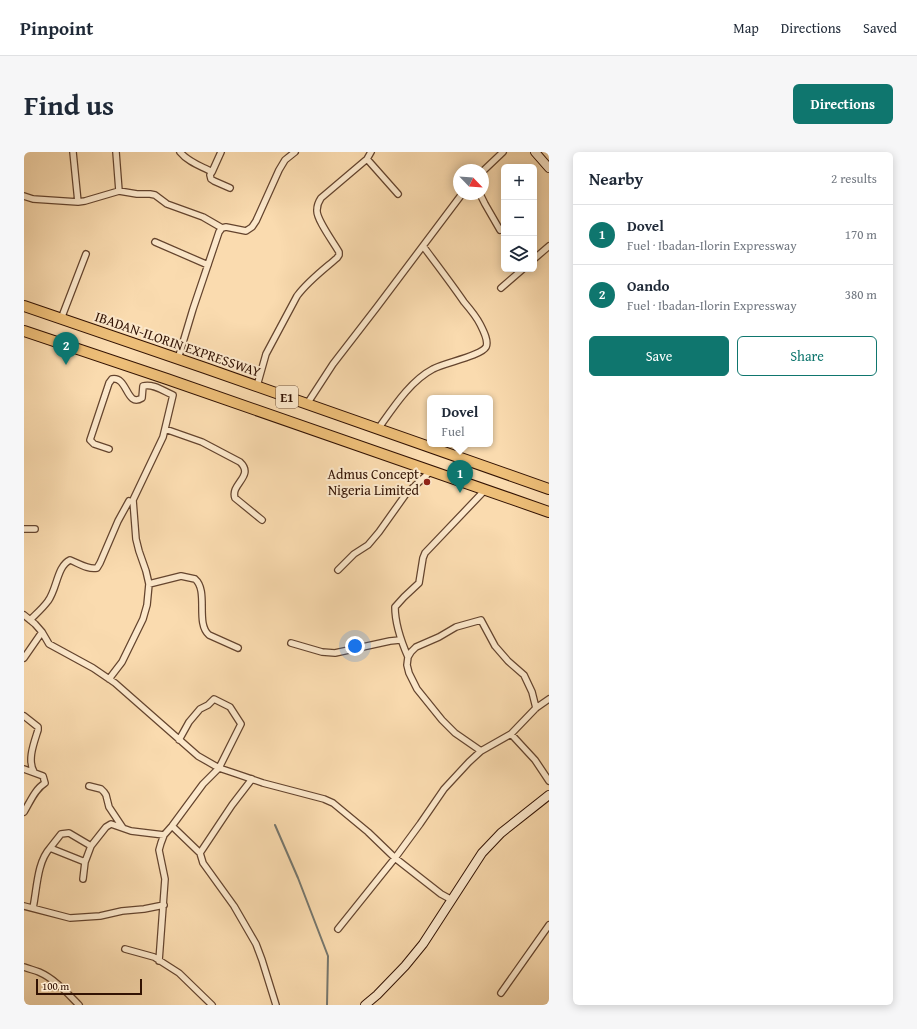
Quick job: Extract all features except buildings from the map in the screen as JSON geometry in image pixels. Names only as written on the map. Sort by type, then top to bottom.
[{"type":"highway","name":"IBADAN-ILORIN EXPRESSWAY","points":[[24,306],[427,445]]},
{"type":"highway","name":"E1","points":[[24,331],[167,379],[549,512]]},
{"type":"highway","name":"IBADAN-ILORIN EXPRESSWAY","points":[[431,447],[549,489]]},
{"type":"street","points":[[73,152],[78,202]]},
{"type":"street","points":[[116,152],[119,191]]},
{"type":"street","points":[[180,152],[189,160],[212,172]]},
{"type":"street","points":[[222,152],[210,175],[211,179],[230,188]]},
{"type":"street","points":[[24,196],[33,199],[78,202],[119,191],[137,194],[150,194],[155,195],[167,204],[203,217],[222,228],[226,227],[246,231],[252,227],[256,221],[285,160],[295,152]]},
{"type":"street","points":[[257,386],[266,354],[297,296],[317,274],[338,258],[339,255],[339,252],[318,217],[316,210],[318,203],[321,198],[367,159],[371,152]]},
{"type":"street","points":[[489,165],[503,152]]},
{"type":"street","points":[[535,152],[549,168]]},
{"type":"street","points":[[367,159],[398,194]]},
{"type":"street","points":[[307,404],[333,364],[458,200]]},
{"type":"street","points":[[483,200],[500,230]]},
{"type":"street","points":[[178,359],[193,309],[219,232],[222,228]]},
{"type":"street","points":[[155,242],[208,265]]},
{"type":"street","points":[[378,428],[412,385],[423,376],[433,369],[448,363],[473,356],[484,350],[486,347],[486,339],[480,324],[423,246]]},
{"type":"street","points":[[537,256],[549,246]]},
{"type":"street","points":[[61,319],[86,254]]},
{"type":"street","points":[[501,288],[520,272]]},
{"type":"street","points":[[109,449],[94,444],[90,440],[109,383],[112,379],[116,378],[120,380],[131,398],[134,399],[142,398],[143,386],[147,385],[153,386],[173,395],[162,437],[133,500],[136,539],[149,584],[147,605],[143,619],[122,662],[109,679]]},
{"type":"street","points":[[165,429],[202,442],[240,462],[245,470],[234,491],[235,498],[262,520]]},
{"type":"street","points":[[338,570],[354,554],[368,545],[406,494],[431,471]]},
{"type":"street","points":[[408,657],[400,640],[395,616],[395,607],[419,583],[423,558],[431,546],[486,490]]},
{"type":"street","points":[[30,620],[49,600],[56,585],[61,567],[65,562],[70,560],[88,568],[97,568],[118,520],[129,501]]},
{"type":"street","points":[[24,529],[34,529]]},
{"type":"street","points":[[149,584],[181,576],[195,579],[200,586],[203,622],[207,634],[238,648]]},
{"type":"street","points":[[24,616],[42,632],[49,644],[93,668],[115,683],[198,756],[219,768],[252,780],[324,798],[333,803],[368,832],[395,858],[441,894],[452,900]]},
{"type":"street","points":[[482,751],[455,733],[442,720],[417,689],[409,673],[407,665],[408,657],[416,647],[439,637],[456,627],[481,620],[495,646],[508,661],[524,675],[532,692],[536,708]]},
{"type":"street","points":[[24,658],[42,632]]},
{"type":"street","points":[[291,644],[322,652],[335,653],[400,640]]},
{"type":"street","points":[[159,961],[165,880],[159,850],[161,843],[164,835],[203,784],[219,768],[241,724],[230,707],[214,699],[208,705],[200,709],[189,722],[179,740]]},
{"type":"street","points":[[338,929],[395,858],[444,789],[469,762],[482,751],[511,734],[536,708],[549,699]]},
{"type":"street","points":[[24,716],[38,727],[31,764],[34,772]]},
{"type":"street","points":[[511,734],[535,760],[549,781]]},
{"type":"street","points":[[24,768],[43,776],[45,780],[45,783],[40,786],[24,812]]},
{"type":"street","points":[[200,853],[232,805],[252,780]]},
{"type":"street","points":[[89,786],[101,789],[104,792],[109,807],[124,828]]},
{"type":"street","points":[[365,1005],[377,995],[405,966],[423,944],[482,853],[501,834],[549,795]]},
{"type":"street","points":[[83,879],[85,862],[91,846],[106,827],[111,824],[132,831],[164,835]]},
{"type":"street","points":[[172,826],[200,853],[203,863],[234,906],[256,944],[276,1005]]},
{"type":"street","points":[[33,908],[40,868],[45,854],[61,834],[69,833],[91,846]]},
{"type":"street","points":[[50,848],[85,862]]},
{"type":"street","points":[[24,906],[70,918],[144,909],[164,905]]},
{"type":"street","points":[[501,993],[549,925]]},
{"type":"street","points":[[125,949],[154,957],[179,973],[212,1005]]},
{"type":"street","points":[[24,967],[40,972],[52,979],[79,1005]]},
{"type":"waterway","points":[[275,825],[298,878],[328,956],[327,1005]]},
{"type":"place","name":"Oando","points":[[66,365]]},
{"type":"place","name":"Admus Concept Nigeria Limited","points":[[427,482]]},
{"type":"place","name":"Dovel","points":[[460,493]]}]
